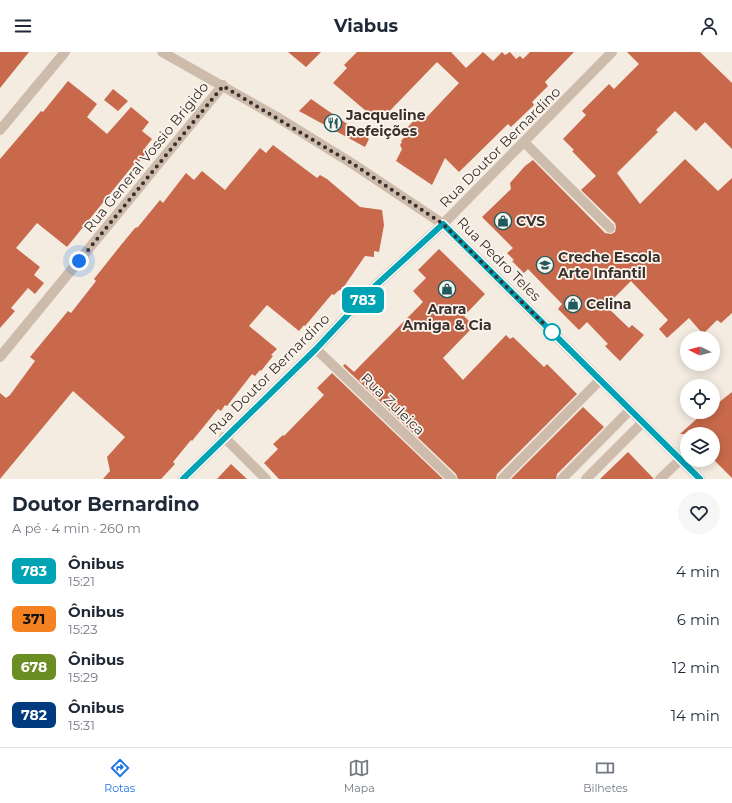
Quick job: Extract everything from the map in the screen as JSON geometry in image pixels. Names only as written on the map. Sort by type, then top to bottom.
[{"type":"street","points":[[0,130],[65,52]]},
{"type":"street","name":"Rua Pedro Teles","points":[[162,52],[223,86],[353,164],[443,224],[680,458]]},
{"type":"street","name":"Rua Doutor Bernardino","points":[[183,479],[224,437],[316,349],[374,287],[443,224],[612,52]]},
{"type":"street","name":"Rua General Vossio Brigido","points":[[0,357],[223,86]]},
{"type":"street","points":[[524,142],[610,228]]},
{"type":"street","name":"Rua Zuleica","points":[[316,349],[452,479]]},
{"type":"street","points":[[502,479],[600,380]]},
{"type":"street","points":[[562,479],[630,410]]},
{"type":"street","points":[[586,479],[643,422]]},
{"type":"street","points":[[224,437],[266,479]]},
{"type":"street","points":[[660,479],[680,460]]},
{"type":"street","name":"Rua Pedro Teles","points":[[689,467],[700,479]]},
{"type":"building","points":[[0,52],[29,52],[0,88]]},
{"type":"building","points":[[288,52],[321,52],[306,67]]},
{"type":"building","points":[[357,52],[451,52],[466,68],[483,52],[493,61],[502,52],[505,55],[510,52],[516,59],[520,56],[523,59],[530,52],[574,52],[545,82],[548,86],[532,102],[534,105],[511,127],[508,124],[459,172],[445,158],[432,185],[396,161],[402,149],[400,145],[402,142],[401,141],[409,132],[406,129],[419,115],[424,120],[459,83],[437,62],[379,122],[333,83],[347,68],[344,65]]},
{"type":"building","points":[[627,52],[700,52],[732,83],[732,149],[705,122],[696,131],[675,111],[656,130],[658,132],[617,173],[640,204],[685,159],[718,191],[732,178],[732,313],[721,323],[717,320],[706,331],[700,331],[689,318],[667,338],[659,329],[668,320],[631,281],[606,306],[629,328],[632,325],[644,335],[620,361],[605,346],[608,344],[587,322],[579,330],[558,309],[562,304],[528,269],[524,273],[512,261],[514,260],[507,253],[513,248],[482,217],[511,189],[510,183],[525,166],[533,160],[605,233],[611,234],[615,232],[615,223],[581,190],[596,176],[572,151],[574,150],[563,139],[586,115],[582,111],[609,84],[614,89],[639,64]]},
{"type":"building","points":[[68,81],[97,104],[87,117],[107,134],[131,107],[149,122],[142,131],[152,139],[145,148],[148,151],[137,164],[135,163],[67,247],[37,223],[16,248],[40,267],[34,275],[44,283],[35,294],[28,288],[11,308],[15,311],[0,328],[0,159],[41,111],[43,112]]},
{"type":"building","points":[[113,89],[128,101],[118,111],[104,100]]},
{"type":"building","points":[[311,99],[369,139],[365,147],[299,111]]},
{"type":"building","points":[[273,145],[317,178],[320,175],[327,179],[360,207],[382,210],[384,225],[379,252],[374,251],[374,257],[365,256],[341,291],[339,290],[334,295],[332,294],[299,331],[267,305],[249,326],[277,349],[271,355],[273,356],[261,371],[260,370],[255,376],[252,374],[227,406],[225,405],[221,411],[218,409],[173,462],[175,464],[161,479],[103,479],[110,471],[107,457],[125,437],[73,391],[0,479],[0,393],[6,398],[10,395],[35,361],[30,357],[68,311],[71,313],[96,281],[94,279],[135,228],[138,227],[160,200],[163,203],[186,173],[194,180],[202,171],[225,190],[260,148],[266,153]]},
{"type":"building","points":[[439,249],[485,294],[464,316],[474,326],[443,358],[463,380],[506,335],[510,339],[513,337],[544,367],[547,364],[577,394],[497,474],[496,479],[458,479],[456,474],[343,366],[345,364],[354,372],[423,302],[413,291],[426,278],[418,270]]},
{"type":"building","points":[[332,373],[443,479],[279,479],[264,463],[278,449],[273,444],[283,435],[284,436],[324,395],[317,388]]},
{"type":"building","points":[[732,392],[732,478],[720,466],[720,427],[688,427],[697,419],[720,419],[720,401]]},
{"type":"building","points":[[583,407],[604,427],[557,474],[556,479],[511,479]]},
{"type":"building","points":[[628,452],[654,479],[600,479]]},
{"type":"building","points":[[231,464],[247,479],[217,479]]},
{"type":"bus line","name":"783","points":[[183,479],[224,437],[316,349],[374,287],[443,224],[700,479]]},
{"type":"place","name":"Jacqueline Refeições","points":[[333,123]]},
{"type":"place","name":"CVS","points":[[503,221]]},
{"type":"place","name":"Creche Escola Arte Infantil","points":[[545,265]]},
{"type":"place","name":"Arara Amiga & Cia","points":[[447,289]]},
{"type":"place","name":"Celina","points":[[573,304]]},
{"type":"route","points":[[79,261],[223,86],[277,117],[353,164],[443,224],[552,332]]}]
